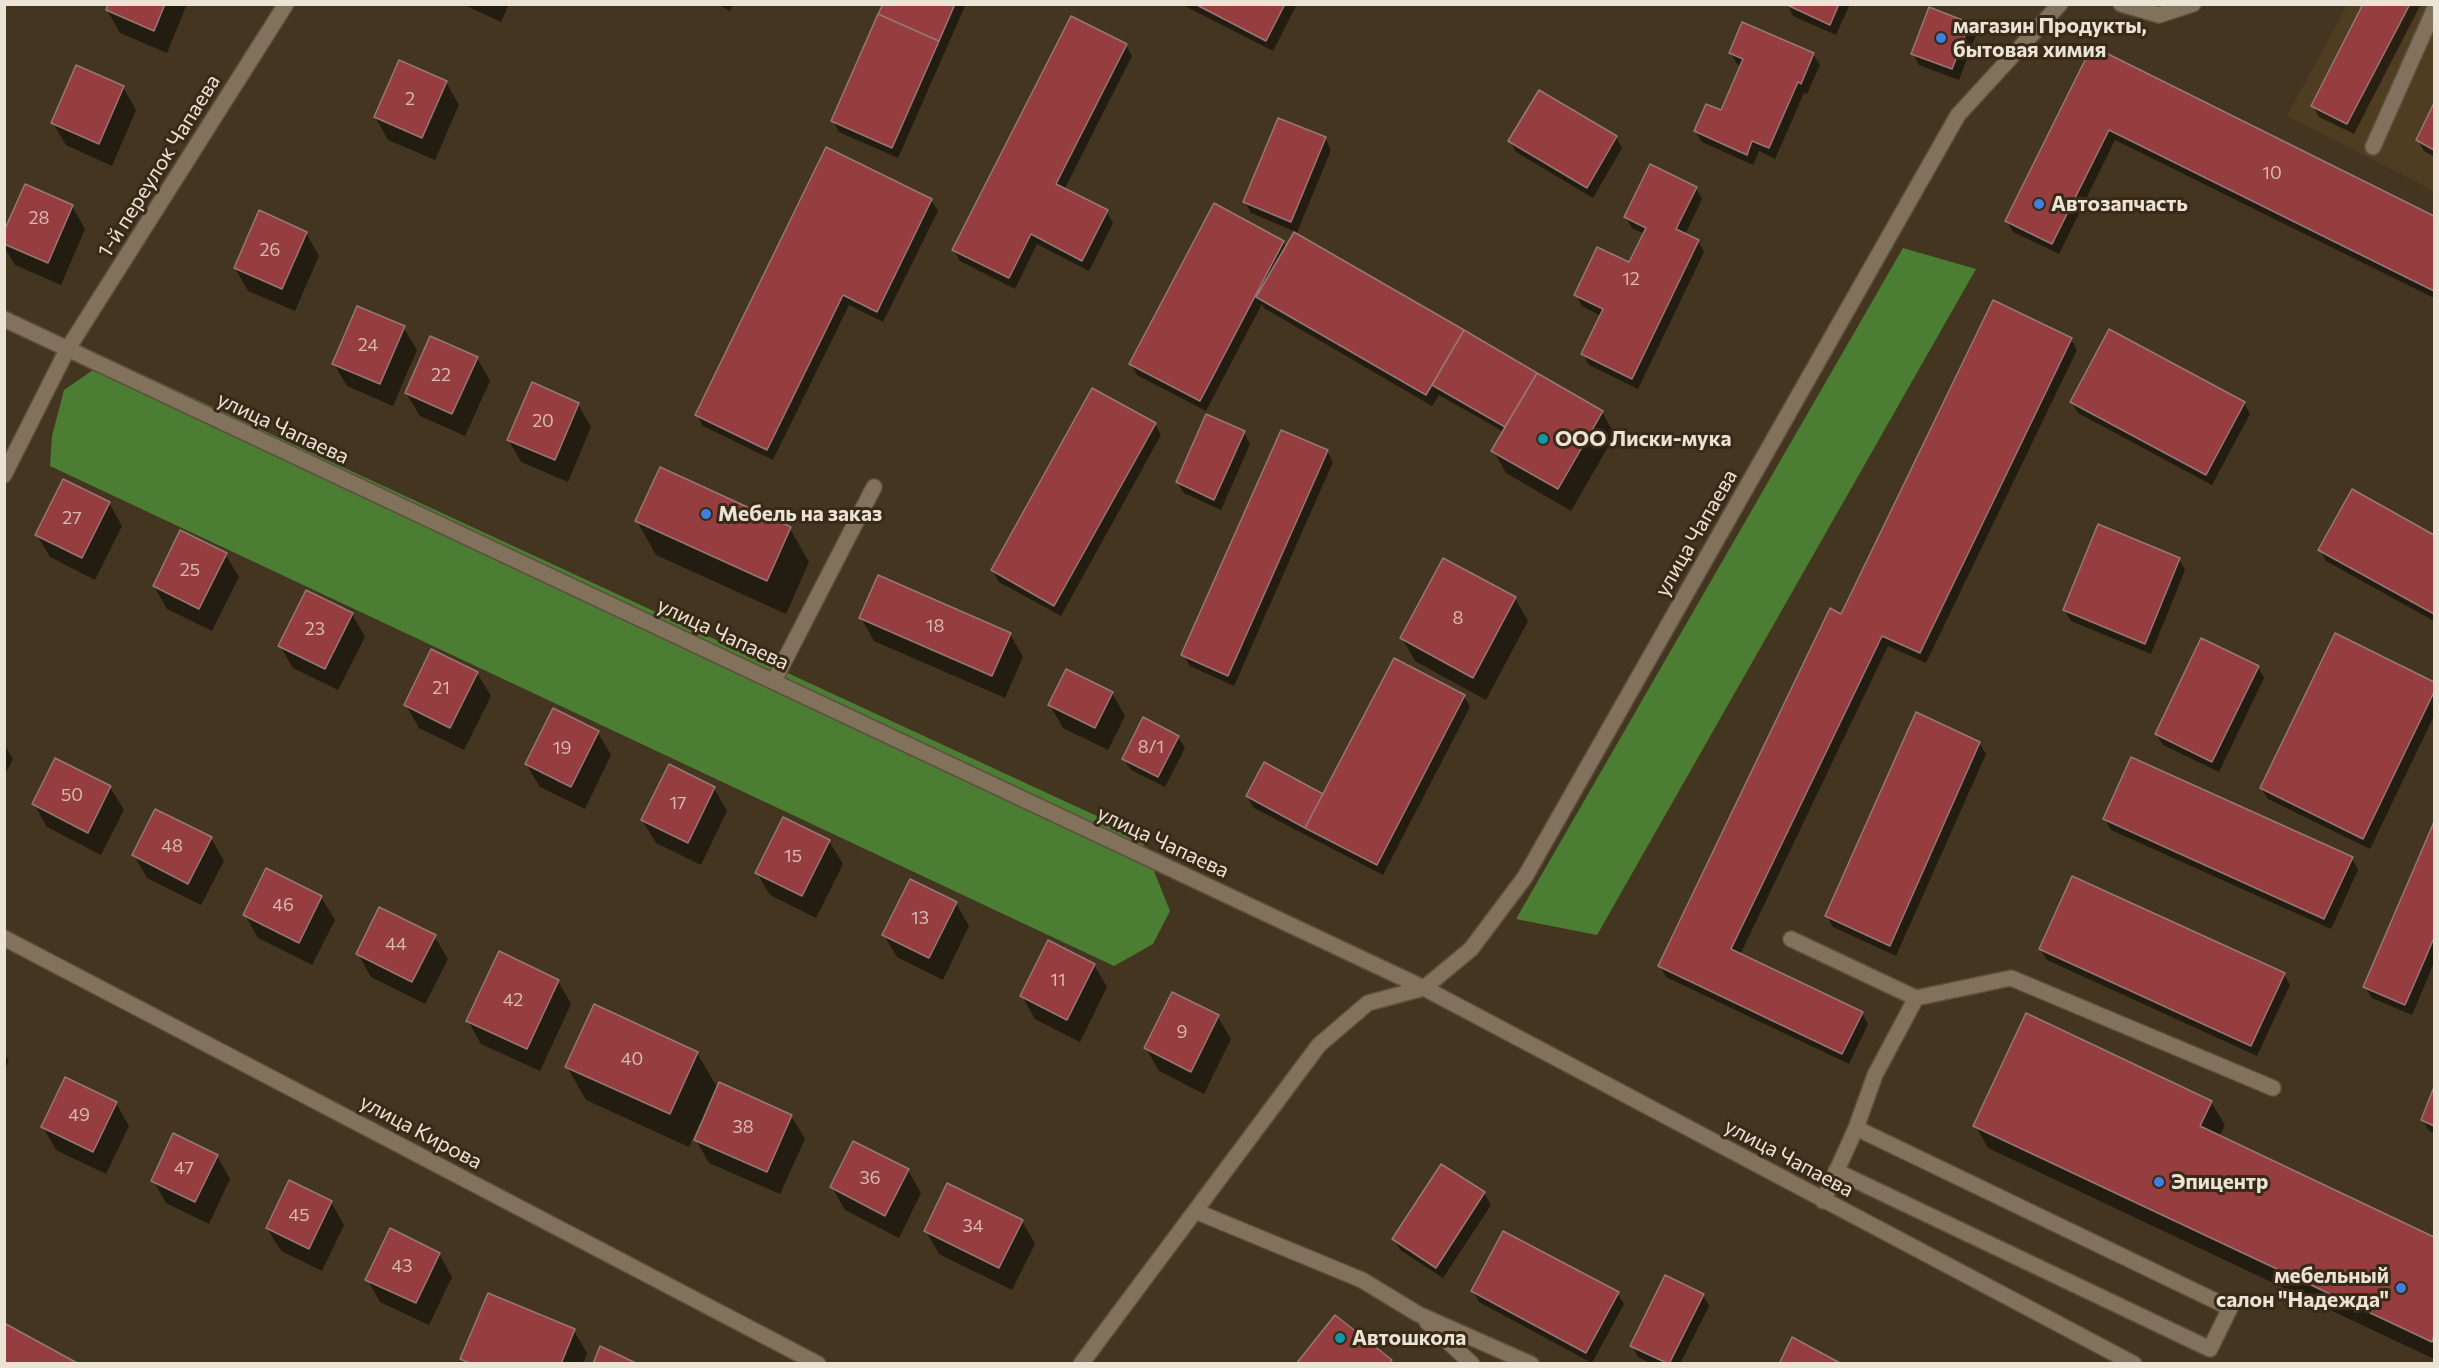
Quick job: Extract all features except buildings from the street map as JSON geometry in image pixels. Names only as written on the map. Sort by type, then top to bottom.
[{"type":"street","name":"1-й переулок Чапаева","points":[[4,475],[67,350],[286,4]]},
{"type":"street","name":"улица Чапаева","points":[[1081,1364],[1318,1045],[1368,1003],[1424,988],[1471,949],[1525,877],[1958,115],[2060,4]]},
{"type":"street","points":[[2121,4],[2159,15],[2193,4]]},
{"type":"street","points":[[2373,147],[2429,39],[2434,10]]},
{"type":"street","name":"улица Чапаева","points":[[4,319],[1424,988],[2134,1364]]},
{"type":"street","points":[[774,681],[874,488]]},
{"type":"street","name":"улица Кирова","points":[[4,938],[818,1364]]},
{"type":"street","points":[[1791,939],[1916,998],[2011,978],[2273,1088]]},
{"type":"street","points":[[1823,1201],[1856,1128],[1875,1075],[1916,998]]},
{"type":"street","points":[[1836,1171],[2210,1349],[2230,1308],[1856,1128]]},
{"type":"street","points":[[1195,1211],[1362,1280],[1418,1314],[1531,1364]]},
{"type":"street","points":[[1418,1314],[1472,1364]]},
{"type":"shaded area","points":[[2347,5],[2434,5],[2434,191],[2287,116]]},
{"type":"green space","points":[[1903,248],[1976,269],[1597,935],[1516,919]]},
{"type":"green space","points":[[109,359],[1140,836],[1170,911],[1153,944],[1114,966],[50,466],[52,436],[64,390]]},
{"type":"place","name":"магазин Продукты, бытовая химия","points":[[1941,38]]},
{"type":"place","name":"Автозапчасть","points":[[2039,204]]},
{"type":"place","name":"ООО Лиски-мука","points":[[1543,439]]},
{"type":"place","name":"Мебель на заказ","points":[[706,514]]},
{"type":"place","name":"Эпицентр","points":[[2159,1182]]},
{"type":"place","name":"мебельный салон \"Надежда\"","points":[[2401,1288]]},
{"type":"place","name":"Автошкола","points":[[1340,1338]]}]
